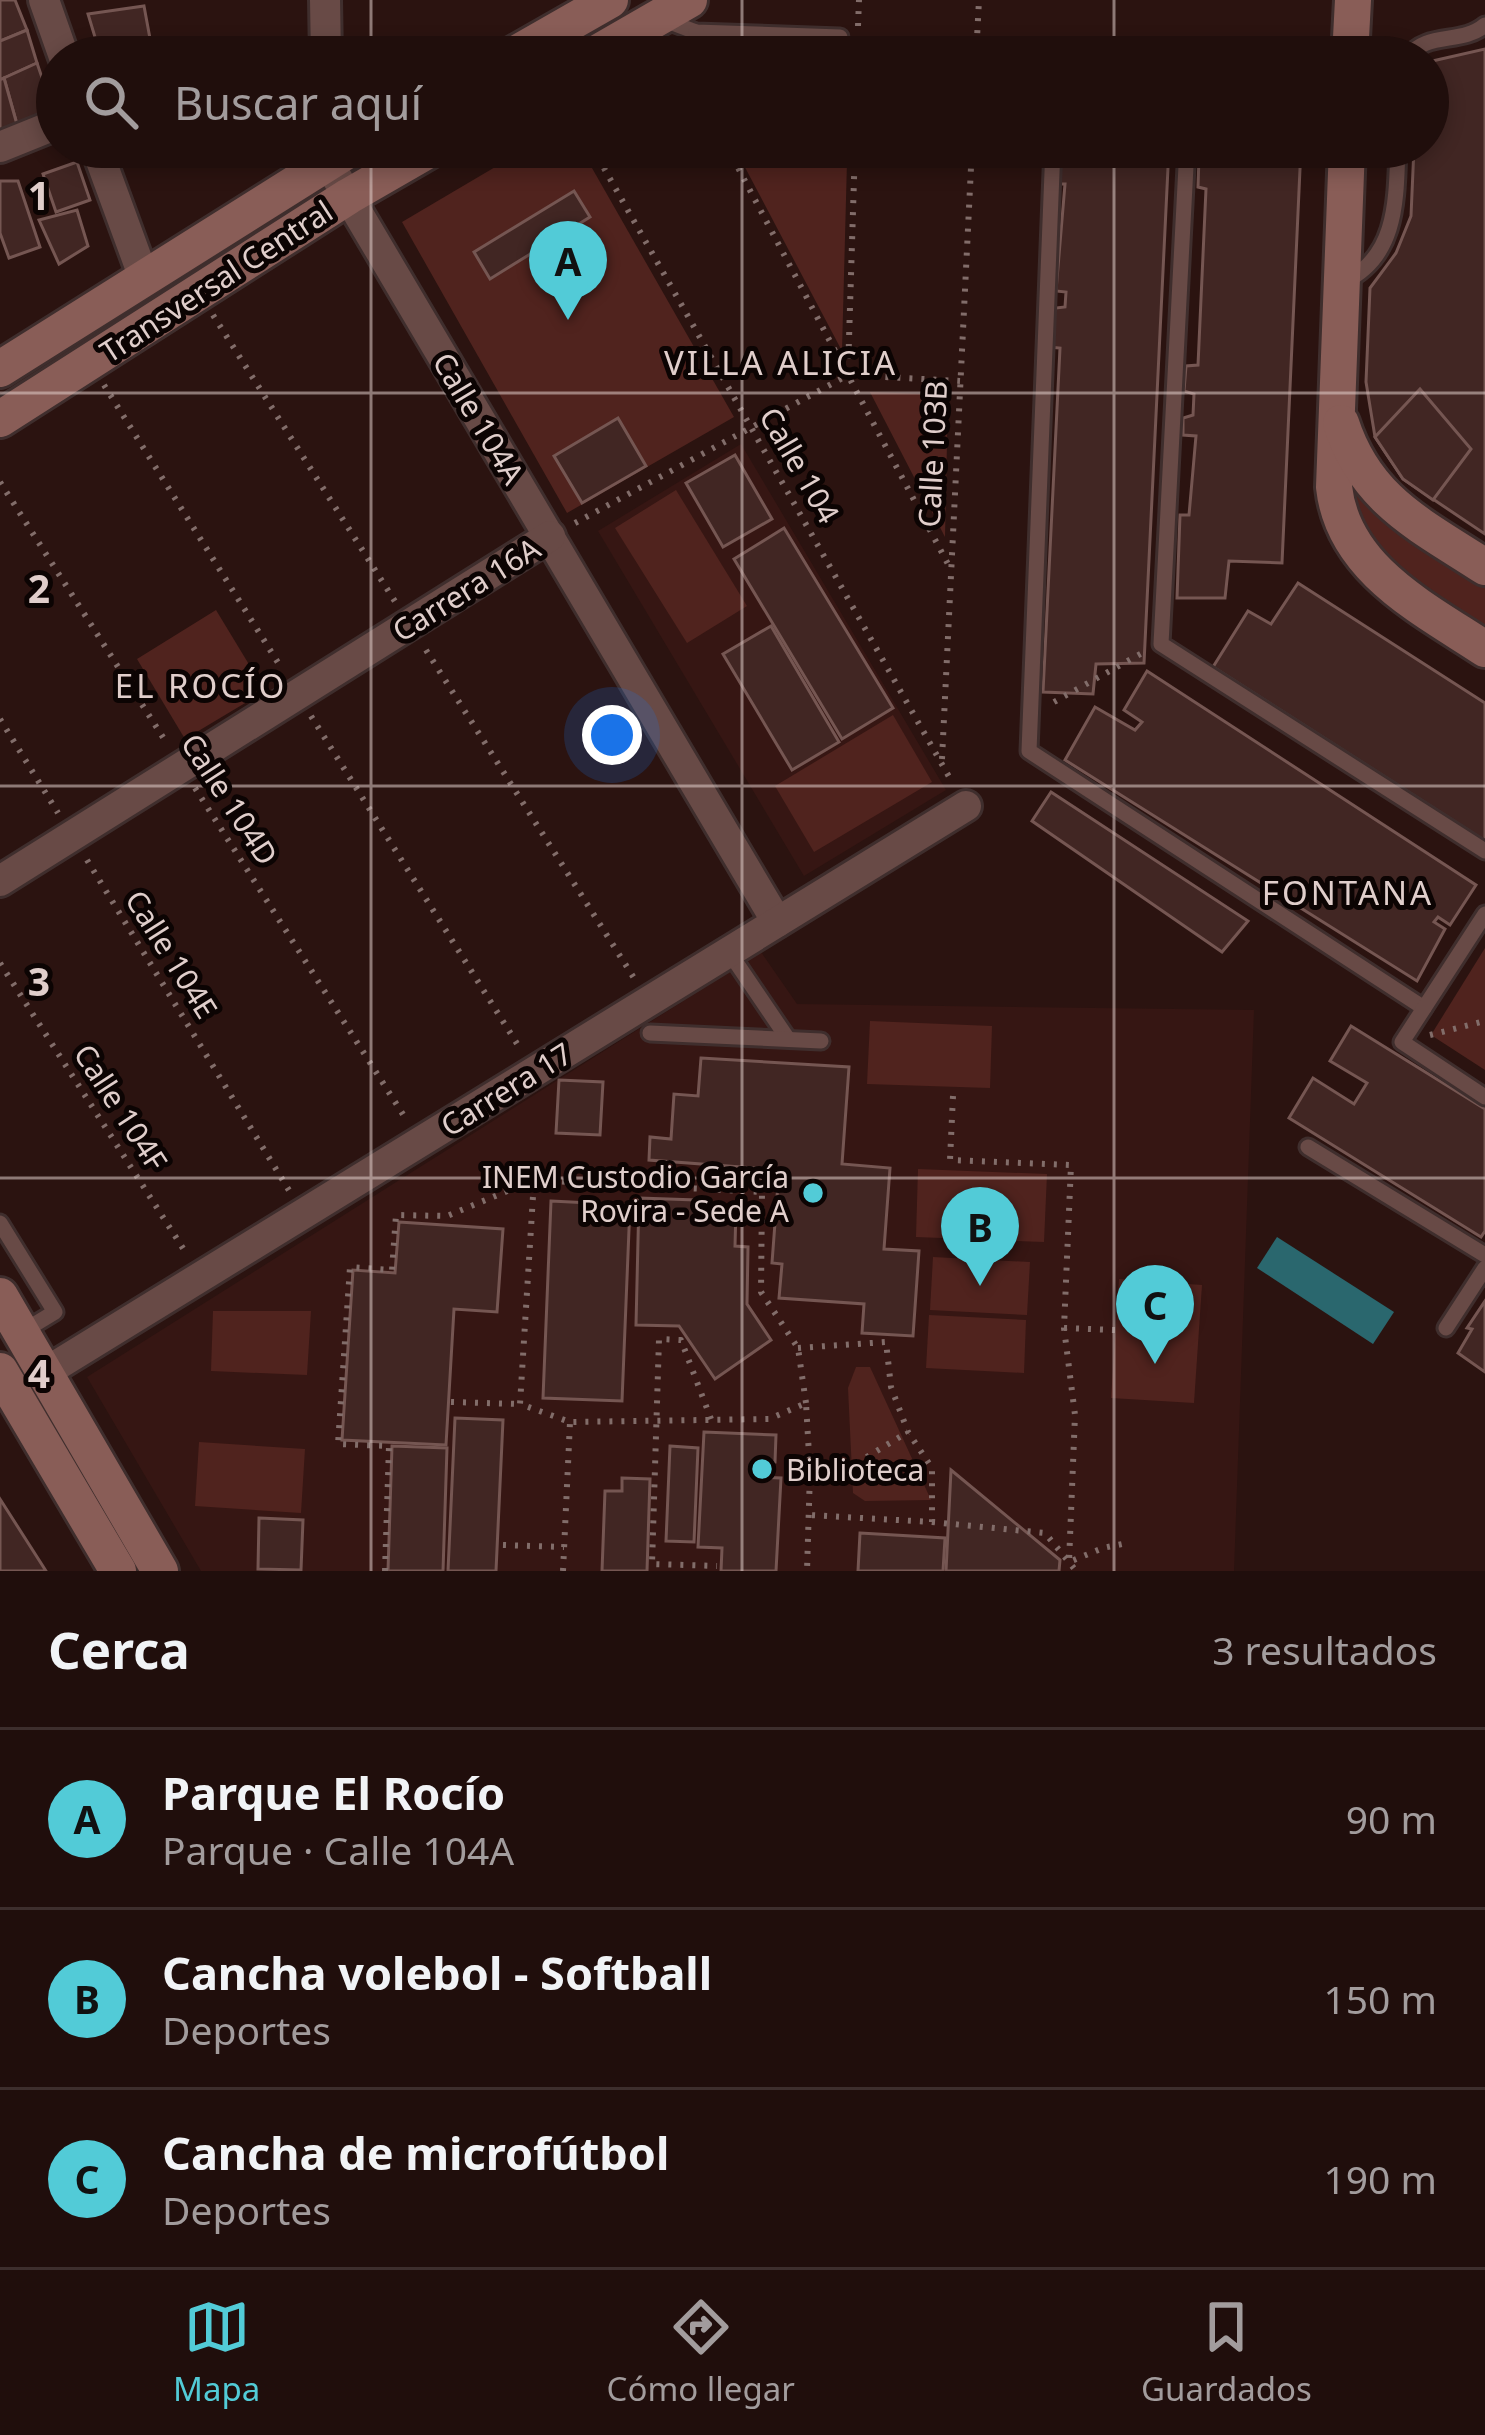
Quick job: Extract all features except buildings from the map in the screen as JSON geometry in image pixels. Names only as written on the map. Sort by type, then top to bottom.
[{"type":"main road","points":[[547,36],[610,0]]},
{"type":"main road","points":[[1351,36],[1352,0]]},
{"type":"main road","points":[[637,36],[681,16]]},
{"type":"main road","name":"Transversal Central","points":[[0,369],[311,168]]},
{"type":"main road","name":"Transversal Central","points":[[0,419],[398,168]]},
{"type":"main road","points":[[1346,168],[1334,487],[1339,520],[1353,546],[1390,584],[1485,649]]},
{"type":"main road","points":[[1337,408],[1356,462],[1372,487],[1391,506],[1485,567]]},
{"type":"main road","points":[[0,1296],[160,1571]]},
{"type":"main road","points":[[0,1371],[118,1571]]},
{"type":"street","points":[[44,0],[57,36]]},
{"type":"street","points":[[325,0],[326,36]]},
{"type":"street","points":[[0,148],[36,133]]},
{"type":"street","points":[[104,168],[143,278]]},
{"type":"street","name":"Calle 104A","points":[[341,168],[349,196],[777,922]]},
{"type":"street","name":"Carrera 16A","points":[[0,881],[550,536]]},
{"type":"street","name":"Carrera 17","points":[[46,1372],[966,806]]},
{"type":"lane","points":[[681,16],[832,36]]},
{"type":"lane","points":[[1449,39],[1485,25]]},
{"type":"lane","points":[[1052,168],[1029,751],[1424,1008]]},
{"type":"lane","points":[[1186,168],[1161,644],[1485,851]]},
{"type":"lane","points":[[1342,284],[1371,265],[1388,236],[1397,168]]},
{"type":"lane","points":[[1485,914],[1402,1042],[1485,1096]]},
{"type":"lane","points":[[729,952],[788,1039]]},
{"type":"lane","points":[[650,1033],[820,1041]]},
{"type":"lane","points":[[1308,1148],[1485,1255]]},
{"type":"lane","points":[[0,1222],[55,1312],[22,1333]]},
{"type":"lane","points":[[1445,1328],[1485,1268]]},
{"type":"path","points":[[977,36],[979,0]]},
{"type":"path","name":"Calle 104","points":[[604,168],[966,806]]},
{"type":"path","points":[[738,168],[951,569]]},
{"type":"path","points":[[848,375],[854,168]]},
{"type":"path","name":"Calle 103B","points":[[941,763],[971,168]]},
{"type":"path","points":[[848,375],[960,381]]},
{"type":"path","name":"Carrera 16A","points":[[550,536],[848,375]]},
{"type":"path","name":"Calle 104D","points":[[0,482],[420,1142]]},
{"type":"path","points":[[1030,717],[1161,644]]},
{"type":"path","name":"Calle 104E","points":[[0,719],[304,1214]]},
{"type":"path","name":"Calle 104F","points":[[0,963],[201,1276]]},
{"type":"path","points":[[1402,1042],[1485,1021]]},
{"type":"path","points":[[952,1096],[950,1160],[1071,1165],[1064,1328],[1075,1415],[1069,1562]]},
{"type":"path","points":[[520,1404],[533,1180]]},
{"type":"path","points":[[386,1571],[389,1445],[338,1444],[350,1267],[392,1270],[396,1215],[447,1216],[533,1180],[762,1192],[761,1292],[798,1348],[806,1403],[807,1571]]},
{"type":"path","points":[[1064,1328],[1115,1330]]},
{"type":"path","points":[[710,1419],[681,1340],[659,1340],[652,1564],[717,1566]]},
{"type":"path","points":[[798,1348],[886,1342],[890,1387],[908,1432],[932,1468],[932,1522]]},
{"type":"path","points":[[451,1402],[520,1404],[570,1422],[769,1419],[806,1403]]},
{"type":"path","points":[[562,1571],[570,1422]]},
{"type":"path","points":[[810,1472],[847,1469],[908,1432]]},
{"type":"path","points":[[809,1515],[1045,1533],[1076,1571]]},
{"type":"path","points":[[1069,1562],[1127,1543]]},
{"type":"path","points":[[503,1545],[564,1547]]},
{"type":"shaded area","points":[[493,168],[592,168],[734,417],[567,513],[402,222]]},
{"type":"shaded area","points":[[745,168],[847,168],[842,351]]},
{"type":"shaded area","points":[[870,392],[948,395],[945,537]]},
{"type":"shaded area","points":[[741,444],[946,790],[804,876],[598,531]]},
{"type":"shaded area","points":[[1342,464],[1485,581],[1485,626],[1371,549]]},
{"type":"shaded area","points":[[676,490],[747,606],[687,643],[615,528]]},
{"type":"shaded area","points":[[216,610],[265,691],[185,739],[137,659]]},
{"type":"shaded area","points":[[893,715],[932,782],[814,852],[775,786]]},
{"type":"shaded area","points":[[1485,948],[1485,1070],[1431,1035]]},
{"type":"shaded area","name":"INEM Custodio García Rovira - Sede A","points":[[761,952],[797,1004],[1254,1010],[1234,1571],[201,1571],[87,1377]]},
{"type":"shaded area","points":[[870,1021],[992,1026],[990,1088],[867,1084]]},
{"type":"shaded area","points":[[918,1169],[1047,1174],[1044,1242],[916,1237]]},
{"type":"shaded area","points":[[933,1257],[1030,1262],[1027,1315],[930,1310]]},
{"type":"shaded area","points":[[1119,1279],[1202,1285],[1194,1403],[1111,1398]]},
{"type":"shaded area","points":[[213,1311],[311,1311],[307,1375],[211,1371]]},
{"type":"shaded area","points":[[929,1315],[1026,1320],[1024,1373],[926,1368]]},
{"type":"shaded area","points":[[856,1367],[870,1367],[931,1500],[865,1501],[853,1493],[848,1388]]},
{"type":"shaded area","points":[[199,1442],[305,1449],[301,1513],[195,1506]]},
{"type":"water","points":[[1277,1237],[1394,1312],[1373,1344],[1257,1268]]},
{"type":"place","name":"Parque El Rocío","points":[[568,320]]},
{"type":"place","name":"INEM Custodio García Rovira - Sede A","points":[[813,1193]]},
{"type":"place","name":"Cancha volebol - Softball","points":[[980,1286]]},
{"type":"place","name":"Cancha de microfútbol","points":[[1155,1364]]},
{"type":"place","name":"Biblioteca","points":[[762,1469]]},
{"type":"district","name":"VILLA ALICIA","points":[[781,362]]},
{"type":"district","name":"EL ROCÍO","points":[[201,685]]},
{"type":"district","name":"FONTANA","points":[[1348,892]]}]
